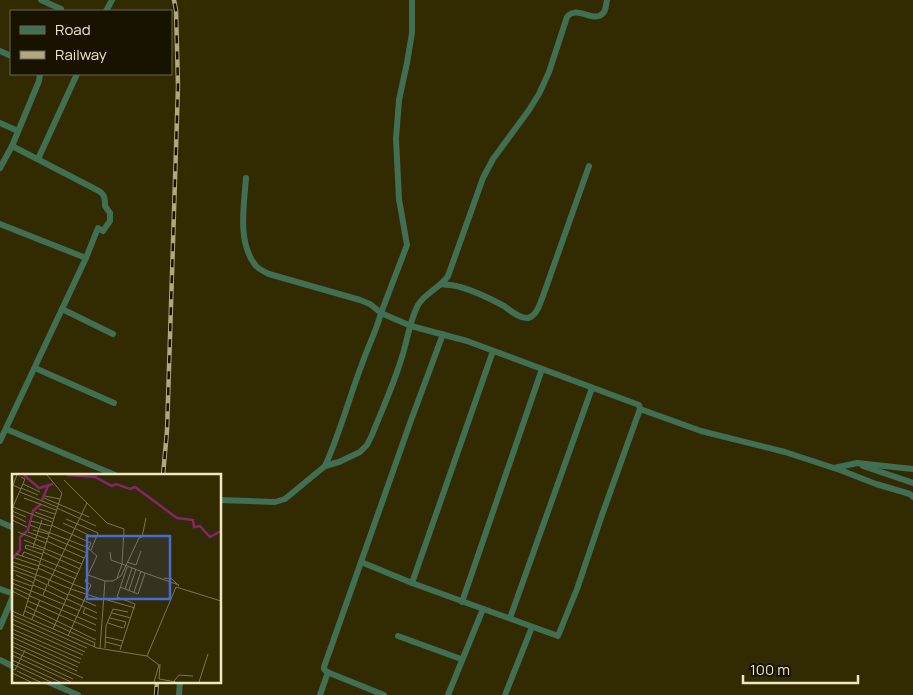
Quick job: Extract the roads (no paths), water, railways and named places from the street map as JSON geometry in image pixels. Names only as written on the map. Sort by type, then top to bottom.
[{"type":"street","points":[[40,0],[61,10]]},
{"type":"street","points":[[325,466],[333,450],[362,361],[377,329],[381,313],[408,246],[399,199],[396,139],[399,100],[412,33],[412,0]]},
{"type":"street","points":[[221,500],[275,502],[285,499],[325,466],[360,452],[367,445],[402,359],[418,306],[448,276],[483,178],[493,159],[539,94],[549,72],[567,16],[573,12],[592,16],[600,15],[604,13],[607,0]]},
{"type":"street","points":[[0,168],[12,146],[40,75]]},
{"type":"street","points":[[38,158],[77,75]]},
{"type":"street","points":[[0,123],[18,131]]},
{"type":"street","points":[[0,441],[86,258],[98,228],[103,231],[110,221],[110,213],[105,206],[103,194],[38,158],[12,146]]},
{"type":"street","points":[[441,284],[461,287],[483,296],[519,316],[532,317],[536,313],[543,296],[589,166]]},
{"type":"street","points":[[246,178],[243,232],[245,244],[256,266],[269,274],[360,300],[370,304],[381,313],[411,326],[467,341],[639,406],[640,409],[701,432],[785,452],[913,496]]},
{"type":"street","points":[[0,224],[86,258]]},
{"type":"street","points":[[62,309],[113,334]]},
{"type":"street","points":[[384,695],[328,672],[324,667],[443,334]]},
{"type":"street","points":[[412,583],[493,351]]},
{"type":"street","points":[[35,368],[114,403]]},
{"type":"street","points":[[462,602],[542,369]]},
{"type":"street","points":[[510,618],[592,388]]},
{"type":"street","points":[[361,562],[462,602],[557,636],[559,635],[640,409]]},
{"type":"street","points":[[6,428],[113,474]]},
{"type":"street","points":[[833,468],[855,464],[913,469]]},
{"type":"street","points":[[855,464],[913,483]]},
{"type":"street","points":[[0,522],[12,527]]},
{"type":"street","points":[[0,589],[12,593]]},
{"type":"street","points":[[0,627],[12,599]]},
{"type":"street","points":[[448,695],[483,609]]},
{"type":"street","points":[[505,695],[532,627]]},
{"type":"street","points":[[398,636],[462,659]]},
{"type":"street","points":[[0,660],[12,666]]},
{"type":"street","points":[[320,695],[328,672]]},
{"type":"street","points":[[48,682],[78,695]]},
{"type":"street","points":[[179,695],[180,682]]},
{"type":"railway","points":[[163,474],[167,431],[178,86],[176,10],[174,0]]},
{"type":"railway","points":[[156,695],[157,682]]}]
